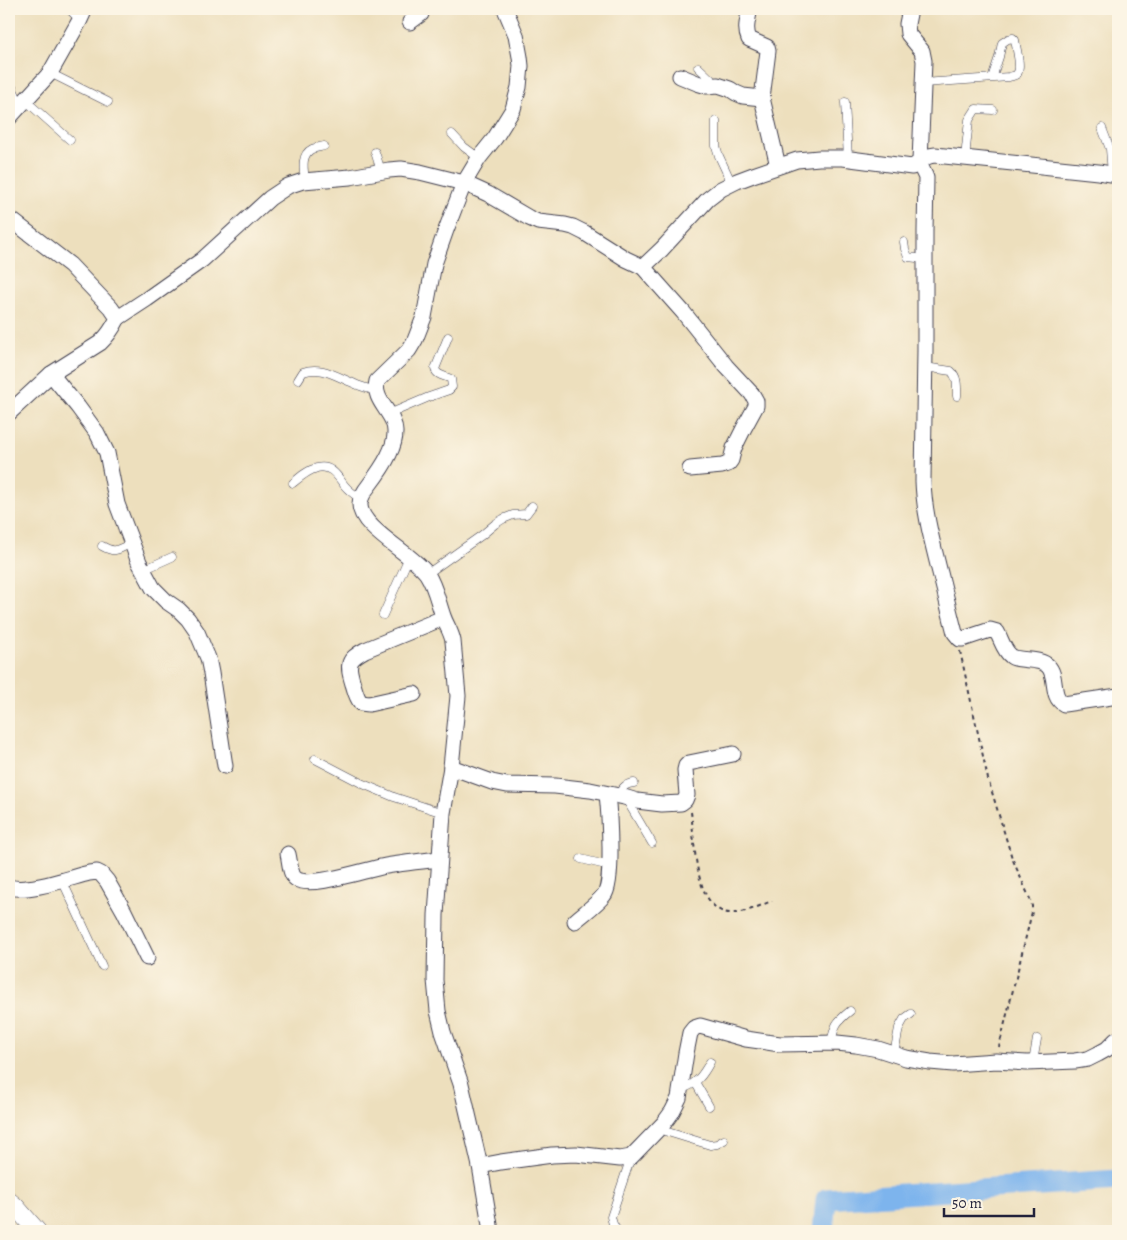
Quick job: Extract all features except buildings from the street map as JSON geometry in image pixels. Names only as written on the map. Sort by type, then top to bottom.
[{"type":"street","points":[[410,22],[421,14],[422,9]]},
{"type":"street","points":[[491,1231],[480,1166],[461,1084],[443,1032],[438,1011],[435,980],[436,915],[442,813],[451,766],[458,696],[452,634],[427,574],[410,557],[368,522],[360,509],[360,499],[394,444],[395,429],[393,421],[381,403],[376,384],[379,378],[409,350],[415,340],[420,329],[428,297],[434,264],[464,184],[512,109],[519,86],[521,66],[519,50],[516,35],[505,9]]},
{"type":"street","points":[[910,9],[908,34],[922,51],[924,60],[920,161],[920,166],[926,178],[924,498],[933,546],[951,619],[957,637],[960,639],[990,630],[997,632],[1011,656],[1043,662],[1049,666],[1059,702],[1064,704],[1118,696]]},
{"type":"street","points":[[749,13],[746,26],[747,34],[750,39],[766,47],[768,51],[762,98],[778,166]]},
{"type":"street","points":[[9,118],[50,73],[83,14]]},
{"type":"street","points":[[680,76],[697,84],[718,86],[730,89],[743,96],[762,98]]},
{"type":"street","points":[[643,267],[721,189],[797,160],[848,159],[912,168],[922,159],[935,155],[1115,175]]},
{"type":"street","points":[[9,413],[51,374],[100,343],[113,329],[118,318],[202,260],[270,198],[288,186],[305,180],[350,177],[401,169],[464,184],[488,194],[538,222],[574,227],[626,259],[643,267],[683,312],[756,401],[756,406],[734,448],[728,464],[690,468]]},
{"type":"street","points":[[9,218],[70,265],[111,308],[118,318]]},
{"type":"street","points":[[51,374],[97,433],[107,452],[117,504],[143,570],[153,588],[166,601],[179,610],[197,632],[208,658],[225,766]]},
{"type":"street","points":[[414,694],[369,704],[361,703],[349,672],[349,665],[354,656],[365,650],[444,618]]},
{"type":"street","points":[[451,766],[492,782],[506,785],[555,786],[590,790],[637,801],[662,804],[681,803],[685,800],[687,795],[685,770],[689,763],[733,754]]},
{"type":"street","points":[[575,921],[606,894],[609,884],[616,796]]},
{"type":"street","points":[[288,854],[292,876],[298,881],[307,882],[342,877],[368,869],[439,859]]},
{"type":"street","points":[[9,887],[15,889],[30,888],[90,873],[97,872],[101,874],[108,881],[146,958]]},
{"type":"street","points":[[480,1166],[552,1155],[576,1154],[624,1159],[631,1157],[658,1130],[672,1112],[679,1098],[690,1033],[694,1028],[700,1026],[746,1039],[780,1044],[831,1043],[863,1046],[906,1058],[953,1064],[996,1061],[1075,1061],[1088,1059],[1107,1049],[1116,1040]]},
{"type":"street","points":[[9,1201],[37,1231]]},
{"type":"lane","points":[[70,9],[83,14]]},
{"type":"lane","points":[[923,83],[992,78],[1015,76],[1019,68],[1015,40],[1013,38],[1002,43],[992,78]]},
{"type":"lane","points":[[698,66],[718,86]]},
{"type":"lane","points":[[50,73],[108,102]]},
{"type":"lane","points":[[9,81],[23,102],[70,140]]},
{"type":"lane","points":[[845,102],[848,159]]},
{"type":"lane","points":[[965,158],[969,120],[972,114],[976,109],[993,110]]},
{"type":"lane","points":[[716,121],[716,146],[732,184]]},
{"type":"lane","points":[[1102,128],[1110,149],[1115,175]]},
{"type":"lane","points":[[452,134],[464,147],[479,158]]},
{"type":"lane","points":[[305,180],[303,163],[306,156],[310,150],[324,146]]},
{"type":"lane","points":[[375,152],[381,171]]},
{"type":"lane","points":[[904,242],[908,257],[925,259]]},
{"type":"lane","points":[[389,414],[446,392],[452,387],[451,379],[439,375],[435,369],[448,337]]},
{"type":"lane","points":[[925,367],[954,373],[957,396]]},
{"type":"lane","points":[[298,380],[303,372],[319,369],[377,391]]},
{"type":"lane","points":[[293,483],[304,474],[323,467],[338,475],[346,487],[360,499]]},
{"type":"lane","points":[[427,574],[495,524],[513,515],[526,514],[532,506]]},
{"type":"lane","points":[[102,546],[114,551],[132,543]]},
{"type":"lane","points":[[143,570],[172,557]]},
{"type":"lane","points":[[383,616],[410,557]]},
{"type":"lane","points":[[314,759],[363,784],[394,797],[442,813]]},
{"type":"lane","points":[[634,783],[624,786],[616,796],[652,843]]},
{"type":"lane","points":[[581,859],[610,866]]},
{"type":"lane","points":[[62,880],[102,966]]},
{"type":"lane","points":[[831,1043],[838,1020],[850,1011]]},
{"type":"lane","points":[[894,1054],[899,1028],[904,1019],[911,1014]]},
{"type":"lane","points":[[1033,1062],[1037,1039]]},
{"type":"lane","points":[[681,1089],[695,1082],[705,1072],[710,1062]]},
{"type":"lane","points":[[695,1082],[709,1106]]},
{"type":"lane","points":[[658,1130],[710,1145],[724,1140]]},
{"type":"lane","points":[[617,1231],[611,1218],[631,1157]]},
{"type":"path","points":[[957,637],[988,779],[1012,858],[1032,906],[996,1061]]},
{"type":"path","points":[[681,803],[691,813],[698,874],[704,893],[709,901],[719,910],[734,913],[772,901]]},
{"type":"waterway","points":[[823,1231],[826,1199],[1118,1180]]}]
